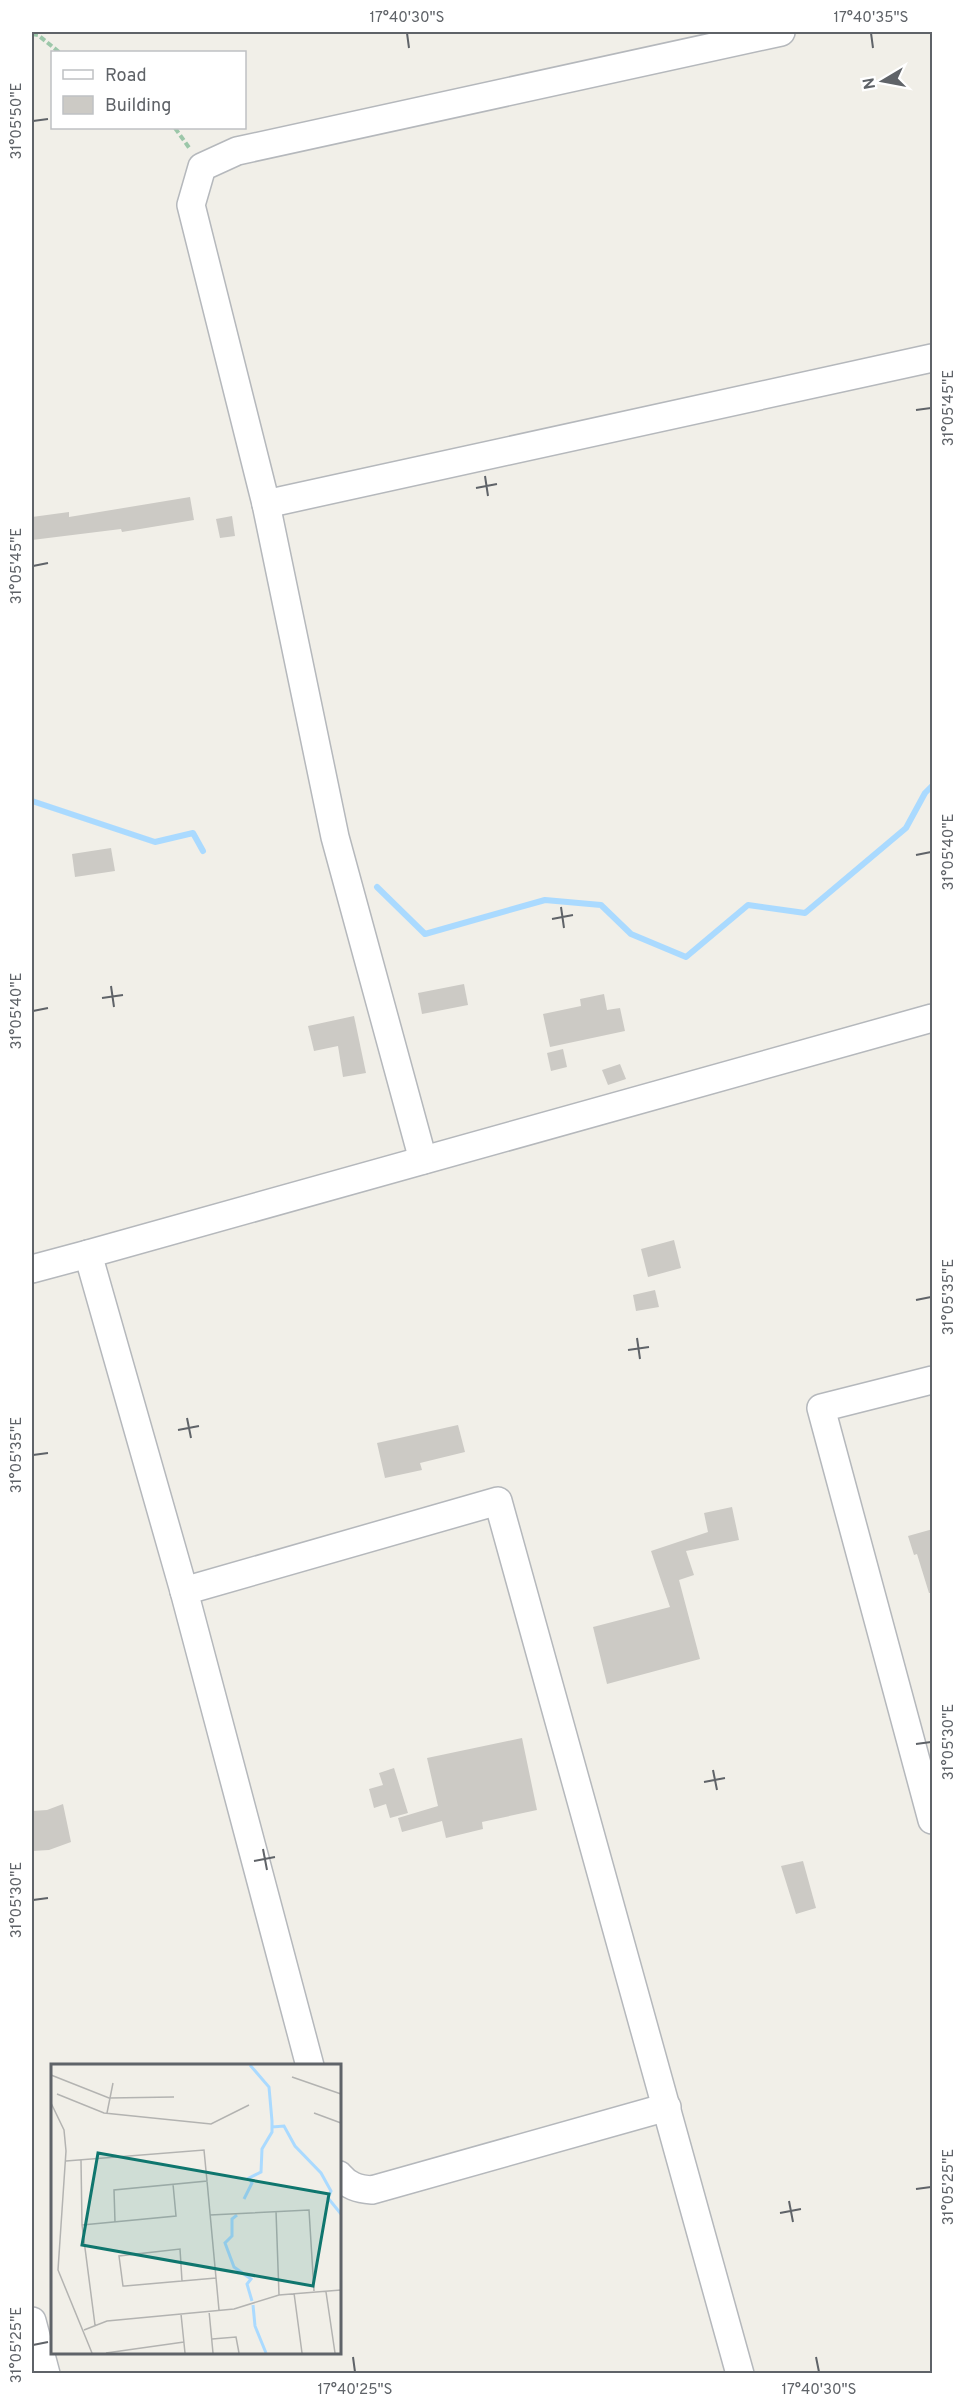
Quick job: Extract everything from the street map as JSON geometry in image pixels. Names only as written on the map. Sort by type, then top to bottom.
[{"type":"street","points":[[423,1160],[335,837],[266,504],[191,205],[202,167],[237,151],[781,32]]},
{"type":"street","points":[[266,504],[933,358]]},
{"type":"street","points":[[32,1269],[933,1018]]},
{"type":"street","points":[[88,1254],[184,1591],[309,2064]]},
{"type":"street","points":[[933,1380],[820,1408],[933,1820]]},
{"type":"street","points":[[184,1591],[498,1501],[740,2373]]},
{"type":"street","points":[[340,2176],[345,2182],[358,2189],[372,2190],[667,2107]]},
{"type":"street","points":[[32,2321],[46,2373]]},
{"type":"path","points":[[32,34],[38,35],[58,51]]},
{"type":"building","points":[[190,497],[194,520],[122,532],[121,529],[32,540],[32,517],[69,512],[69,517]]},
{"type":"building","points":[[232,516],[235,536],[220,538],[216,519]]},
{"type":"building","points":[[111,848],[115,871],[75,877],[72,854]]},
{"type":"building","points":[[464,984],[468,1005],[422,1014],[418,993]]},
{"type":"building","points":[[604,994],[607,1010],[620,1008],[625,1031],[550,1047],[543,1014],[581,1006],[580,999]]},
{"type":"building","points":[[354,1016],[366,1073],[343,1077],[338,1046],[314,1051],[308,1026]]},
{"type":"building","points":[[563,1049],[567,1067],[551,1071],[547,1053]]},
{"type":"building","points":[[620,1064],[626,1079],[608,1085],[602,1070]]},
{"type":"building","points":[[674,1240],[681,1268],[648,1277],[641,1249]]},
{"type":"building","points":[[655,1290],[659,1307],[636,1311],[633,1295]]},
{"type":"building","points":[[458,1425],[465,1452],[420,1463],[422,1470],[385,1478],[377,1443]]},
{"type":"building","points":[[732,1507],[739,1540],[686,1551],[694,1575],[679,1580],[700,1659],[607,1684],[593,1627],[670,1607],[651,1551],[708,1532],[704,1513]]},
{"type":"building","points":[[933,1529],[933,1593],[929,1593],[917,1554],[914,1555],[908,1536]]},
{"type":"building","points":[[522,1738],[537,1810],[482,1822],[483,1829],[446,1838],[442,1821],[402,1832],[398,1818],[438,1806],[427,1758]]},
{"type":"building","points":[[394,1768],[408,1813],[390,1818],[386,1804],[374,1808],[369,1789],[383,1785],[379,1773]]},
{"type":"building","points":[[63,1804],[71,1842],[49,1850],[32,1851],[32,1811],[47,1810]]},
{"type":"building","points":[[803,1861],[816,1908],[796,1914],[781,1866]]},
{"type":"waterway","points":[[377,887],[425,934],[545,900],[601,905],[631,934],[686,957],[748,905],[805,913],[906,828],[925,793],[932,786]]},
{"type":"waterway","points":[[32,801],[155,842],[193,833],[203,851]]}]
